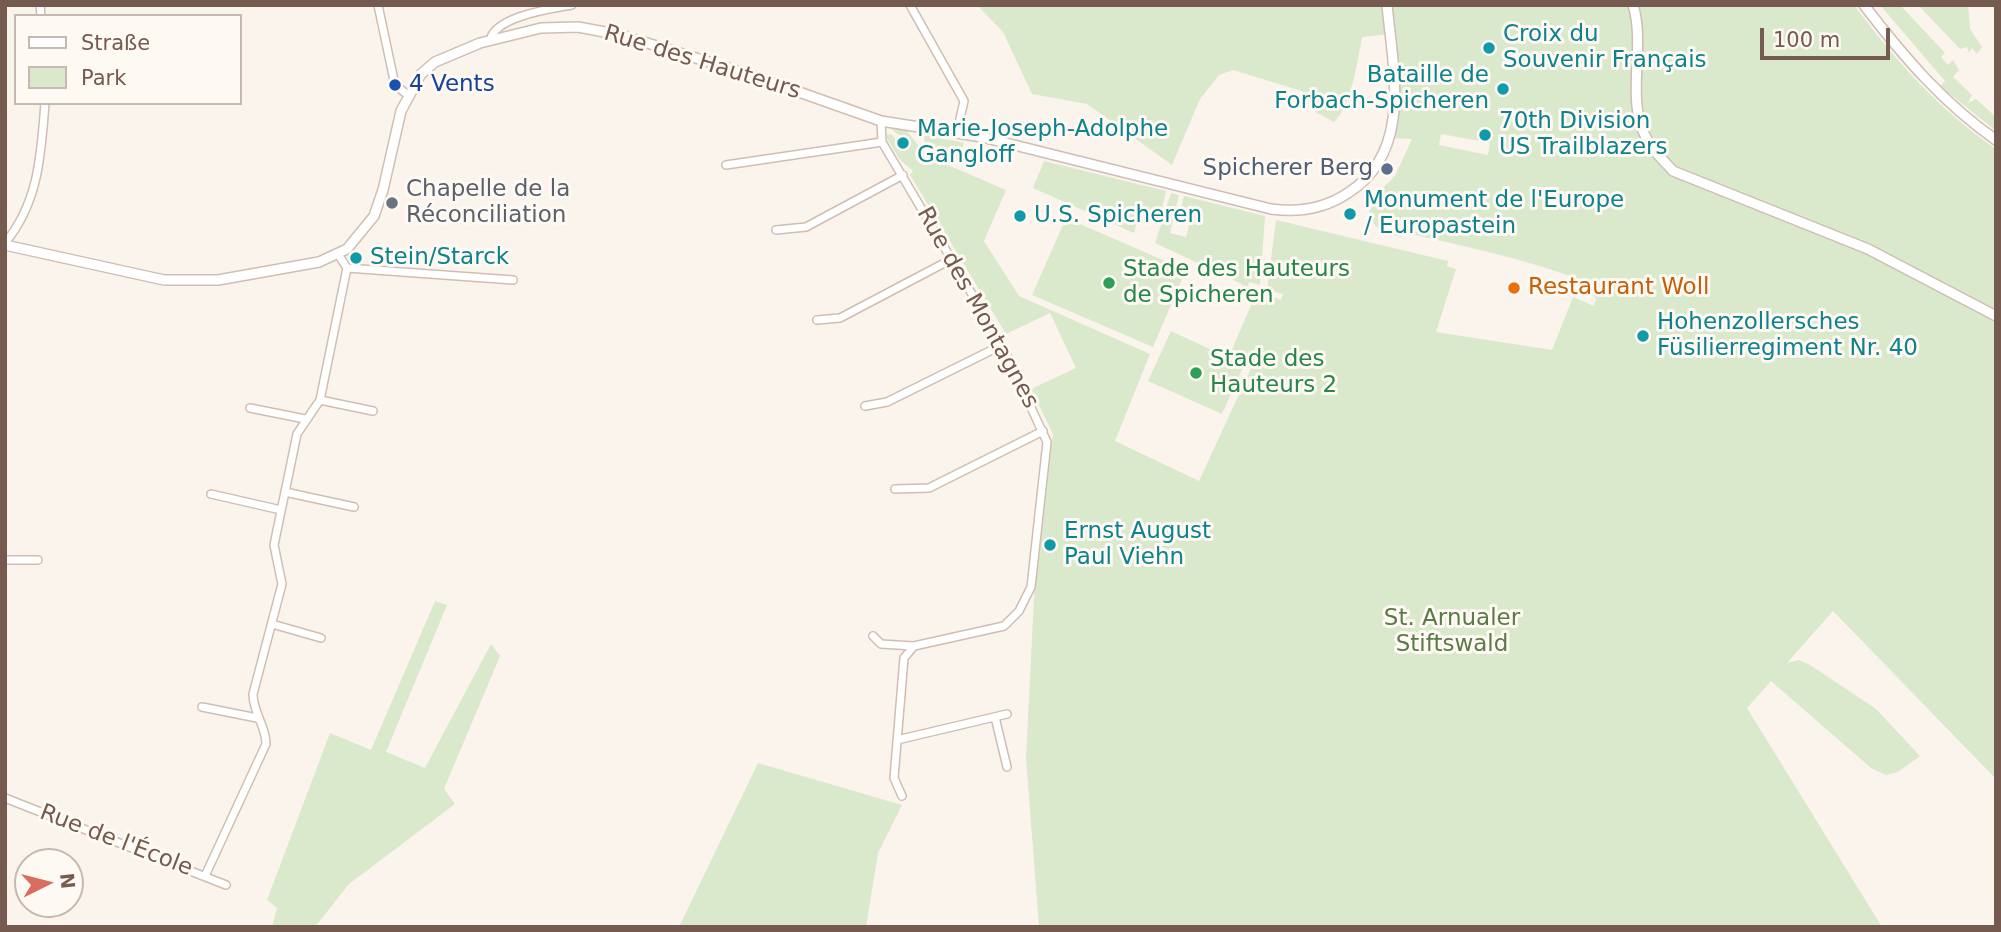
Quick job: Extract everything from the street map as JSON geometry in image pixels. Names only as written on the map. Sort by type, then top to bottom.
[{"type":"street","points":[[378,5],[395,85],[408,95]]},
{"type":"street","points":[[490,40],[492,32],[503,24],[533,13],[572,5]]},
{"type":"street","points":[[910,5],[964,101],[957,132]]},
{"type":"street","name":"Rue des Hauteurs","points":[[5,244],[164,280],[189,282],[218,280],[319,262],[338,254],[355,242],[374,216],[408,95],[421,74],[435,62],[490,40],[541,28],[578,27],[621,35],[748,74],[881,121],[945,129],[1271,209],[1314,209],[1359,187],[1379,164],[1390,138],[1395,103],[1387,5]]},
{"type":"street","points":[[1633,5],[1638,37],[1638,114],[1650,144],[1673,171],[1868,248],[1996,316]]},
{"type":"street","points":[[1864,5],[1909,64],[1935,90],[1996,140]]},
{"type":"street","points":[[5,244],[28,211],[33,195],[41,156],[45,105]]},
{"type":"street","name":"Rue des Montagnes","points":[[881,121],[882,142],[1002,345],[1043,431],[1046,456],[1031,587],[1020,611],[1004,626],[914,646]]},
{"type":"street","points":[[726,165],[882,142]]},
{"type":"street","points":[[776,230],[806,227],[903,175]]},
{"type":"street","points":[[205,876],[266,744],[266,733],[257,718],[253,694],[282,584],[274,545],[297,435],[305,419],[320,400],[347,268],[338,254]]},
{"type":"street","points":[[817,320],[840,318],[952,259]]},
{"type":"street","points":[[347,268],[513,280]]},
{"type":"street","points":[[865,406],[887,401],[1002,345]]},
{"type":"street","points":[[320,400],[373,411]]},
{"type":"street","points":[[250,408],[305,419]]},
{"type":"street","points":[[895,489],[929,488],[1043,431]]},
{"type":"street","points":[[285,492],[354,507]]},
{"type":"street","points":[[211,494],[281,510]]},
{"type":"street","points":[[5,560],[38,560]]},
{"type":"street","points":[[272,624],[321,638]]},
{"type":"street","points":[[873,636],[881,644],[914,646]]},
{"type":"street","points":[[902,796],[894,778],[897,740],[904,658],[914,646]]},
{"type":"street","points":[[202,708],[257,718]]},
{"type":"street","points":[[897,740],[1007,714]]},
{"type":"street","points":[[995,717],[1007,767]]},
{"type":"street","name":"Rue de l'École","points":[[5,798],[226,886]]},
{"type":"green space","name":"St. Arnualer Stiftswald","points":[[977,5],[1854,5],[1919,83],[1955,118],[1996,149],[1996,779],[1833,611],[1787,663],[1799,660],[1810,665],[1876,709],[1920,756],[1898,772],[1886,775],[1871,768],[1771,681],[1747,708],[1882,927],[1039,927],[1026,758],[1035,578],[1053,434],[1031,389],[1076,368],[1050,313],[1006,334],[910,175],[913,171],[900,160],[885,135],[891,134],[903,148],[908,142],[891,129],[906,130],[927,156],[1006,190],[984,241],[1019,296],[1150,354],[1115,441],[1199,481],[1253,364],[1231,352],[1251,305],[1242,284],[1155,243],[1171,193],[1179,195],[1170,233],[1186,237],[1191,219],[1179,216],[1184,196],[1265,216],[1260,285],[1249,282],[1248,286],[1281,300],[1283,294],[1267,290],[1276,220],[1448,261],[1447,266],[1456,269],[1436,332],[1552,350],[1573,297],[1594,306],[1596,298],[1591,295],[1592,289],[1581,281],[1534,264],[1403,232],[1401,237],[1377,228],[1371,218],[1368,203],[1395,176],[1412,139],[1390,138],[1394,120],[1390,34],[1362,37],[1349,95],[1334,122],[1317,113],[1302,91],[1233,70],[1219,75],[1200,99],[1172,165],[1087,104],[1032,94],[1003,32]],"holes":[[[1441,134],[1490,143],[1488,155],[1439,145]]]},
{"type":"green space","points":[[1880,5],[1900,5],[1945,53],[1941,57],[1948,65],[1953,60],[1959,70],[1953,77],[1972,95],[1968,103],[1976,99],[1996,117],[1996,131],[1940,86],[1945,81]]},
{"type":"green space","points":[[1918,5],[1968,5],[1970,29],[1982,47],[1977,54],[1972,48],[1969,53],[1967,47],[1960,49]]},
{"type":"green space","points":[[923,134],[964,143],[958,159],[925,143]]},
{"type":"green space","points":[[1044,161],[1166,191],[1161,212],[1141,209],[1134,233],[1033,188]]},
{"type":"green space","name":"Stade des Hauteurs de Spicheren","points":[[1066,218],[1186,270],[1153,347],[1032,295]]},
{"type":"green space","name":"Stade des Hauteurs 2","points":[[1171,331],[1244,365],[1222,414],[1148,381]]},
{"type":"green space","points":[[435,601],[447,605],[386,752],[425,768],[491,644],[500,656],[444,789],[455,804],[349,884],[315,927],[272,927],[277,908],[267,900],[330,733],[371,750]]},
{"type":"green space","points":[[758,763],[902,805],[878,853],[866,927],[679,927]]},
{"type":"place","name":"Croix du Souvenir Français","points":[[1489,48]]},
{"type":"place","name":"4 Vents","points":[[395,85]]},
{"type":"place","name":"Bataille de Forbach-Spicheren","points":[[1503,89]]},
{"type":"place","name":"70th Division US Trailblazers","points":[[1485,135]]},
{"type":"place","name":"Marie-Joseph-Adolphe Gangloff","points":[[903,143]]},
{"type":"place","name":"Spicherer Berg","points":[[1387,169]]},
{"type":"place","name":"Chapelle de la Réconciliation","points":[[392,203]]},
{"type":"place","name":"Monument de l'Europe / Europastein","points":[[1350,214]]},
{"type":"place","name":"U.S. Spicheren","points":[[1020,216]]},
{"type":"place","name":"Stein/Starck","points":[[356,258]]},
{"type":"place","name":"Stade des Hauteurs de Spicheren","points":[[1109,283]]},
{"type":"place","name":"Restaurant Woll","points":[[1514,288]]},
{"type":"place","name":"Hohenzollersches Füsilierregiment Nr. 40","points":[[1643,336]]},
{"type":"place","name":"Stade des Hauteurs 2","points":[[1196,373]]},
{"type":"place","name":"Ernst August Paul Viehn","points":[[1050,545]]}]
